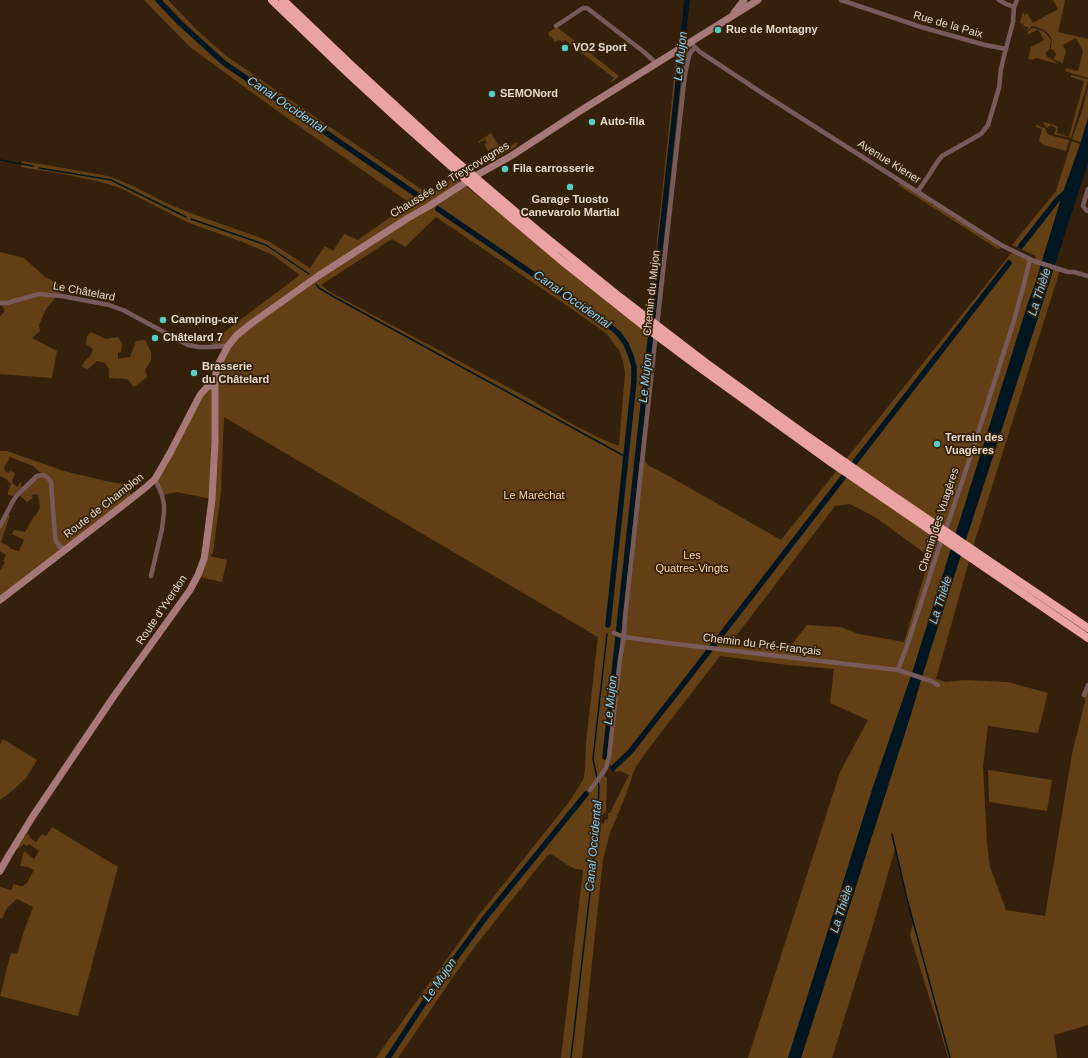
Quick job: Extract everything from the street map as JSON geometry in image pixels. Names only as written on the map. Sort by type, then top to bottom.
[{"type":"highway","points":[[272,0],[398,120],[466,180],[561,260],[642,324],[699,368],[825,458],[1088,638]]},
{"type":"highway","points":[[283,0],[358,72],[446,152],[538,231],[627,302],[700,358],[800,431],[1088,628]]},
{"type":"main road","points":[[730,18],[744,0]]},
{"type":"main road","name":"Chaussée de Treycovagnes","points":[[228,346],[237,335],[252,323],[318,276],[677,50],[691,44],[730,18],[750,2],[758,0]]},
{"type":"main road","points":[[215,384],[216,372],[219,363],[228,346]]},
{"type":"main road","name":"Route de Chamblon","points":[[0,600],[155,479],[200,395],[207,387],[215,384]]},
{"type":"main road","name":"Route d'Yverdon","points":[[0,871],[33,816],[107,707],[190,590],[198,575],[204,559],[212,499],[215,442],[215,384]]},
{"type":"street","name":"Rue de la Paix","points":[[841,0],[921,27],[985,45],[1006,49]]},
{"type":"street","points":[[999,0],[1014,7]]},
{"type":"street","points":[[918,191],[942,156],[981,134],[988,125],[1000,88],[1001,69],[1013,22],[1014,7],[1017,0]]},
{"type":"street","points":[[556,26],[583,8],[587,8],[644,52],[656,64]]},
{"type":"street","name":"Avenue Kiener","points":[[691,44],[700,52],[765,95],[1001,245],[1032,260],[1060,270],[1088,276]]},
{"type":"street","name":"Chemin du Mujon","points":[[590,790],[606,768],[611,745],[685,74],[691,52],[691,44]]},
{"type":"street","points":[[1088,189],[1083,206],[1088,211]]},
{"type":"street","name":"Chemin des Vuagères","points":[[900,671],[1032,260]]},
{"type":"street","name":"Le Châtelard","points":[[0,303],[6,303],[39,294],[62,296],[109,305],[123,310],[188,345],[199,347],[228,346]]},
{"type":"street","points":[[0,526],[18,494],[37,476],[44,475],[51,482],[56,541],[60,546],[66,549]]},
{"type":"street","points":[[151,576],[162,529],[164,512],[162,495],[155,479]]},
{"type":"street","name":"Chemin du Pré-Français","points":[[614,633],[624,637],[720,650],[900,671],[931,681],[938,685]]},
{"type":"street","points":[[1084,695],[1088,685]]},
{"type":"green space","points":[[144,0],[168,0],[197,30],[225,55],[428,195],[454,177],[648,328],[677,50],[691,42],[656,336],[653,335],[645,461],[649,466],[781,540],[1013,251],[1034,261],[1036,256],[1021,249],[1061,199],[914,667],[872,790],[788,1058],[748,1058],[840,772],[868,720],[830,703],[834,669],[788,665],[720,656],[635,768],[610,833],[603,859],[582,1058],[561,1058],[583,870],[569,866],[551,854],[542,862],[476,945],[398,1058],[376,1058],[479,915],[569,802],[583,780],[598,637],[224,417],[221,491],[213,553],[210,556],[227,560],[222,582],[198,575],[212,499],[177,492],[162,495],[155,479],[200,395],[215,384],[228,346],[215,347],[211,343],[300,275],[273,255],[240,241],[189,223],[120,188],[101,182],[21,167],[22,161],[111,177],[135,187],[166,203],[270,242],[310,268],[325,246],[333,251],[344,234],[358,240],[410,203],[287,118],[190,47]],"holes":[[[436,217],[607,334],[619,350],[625,373],[619,446],[574,425],[528,398],[330,292],[321,285],[392,239],[405,247]],[[850,504],[875,517],[930,557],[904,642],[859,634],[840,627],[807,625],[788,649],[730,644],[835,506]],[[608,762],[616,772],[620,771],[629,775],[610,813],[608,813],[608,819],[606,819],[603,824],[601,822],[602,815],[606,812],[607,778],[602,774]]]},
{"type":"green space","points":[[1053,0],[1065,1],[1058,32],[1088,39],[1088,78],[1065,71],[1066,68],[1078,71],[1083,51],[1076,38],[1063,45],[1066,51],[1062,65],[1062,63],[1053,59],[1056,54],[1051,49],[1052,39],[1048,33],[1040,28],[1032,26],[1027,31],[1028,27],[1023,26],[1024,24],[1020,23],[1023,12],[1025,16],[1027,13],[1033,23],[1058,9]]},
{"type":"green space","points":[[557,27],[619,76],[611,83],[614,78],[565,40],[563,42],[559,40],[555,42],[548,33]]},
{"type":"green space","points":[[1032,28],[1038,29],[1027,35],[1028,32]]},
{"type":"green space","points":[[1038,29],[1044,32],[1051,40],[1050,49],[1046,52],[1046,56],[1059,64],[1036,58],[1032,60],[1028,59],[1031,47],[1044,40]]},
{"type":"green space","points":[[1071,75],[1088,79],[1088,81],[1071,138],[1054,134],[1056,130],[1055,127],[1051,125],[1047,128],[1043,124],[1044,122],[1058,127],[1057,133],[1069,137],[1084,81],[1071,77]]},
{"type":"green space","points":[[1088,88],[1088,118],[1081,142],[1072,139]]},
{"type":"green space","points":[[1036,125],[1045,128],[1049,135],[1069,140],[1066,151],[1044,145],[1039,141],[1042,129],[1036,127]]},
{"type":"green space","points":[[491,133],[502,151],[517,142],[518,144],[486,164],[482,162],[485,162],[497,154],[493,148],[488,151],[484,144],[487,143],[485,139],[479,143],[478,142]]},
{"type":"green space","points":[[1072,141],[1080,144],[1063,192],[1017,247],[1012,245],[1056,191]]},
{"type":"green space","points":[[900,183],[931,203],[931,205],[934,205],[954,219],[956,218],[982,237],[1001,248],[998,249],[898,185]]},
{"type":"green space","points":[[0,252],[24,258],[45,277],[65,287],[46,309],[39,325],[40,331],[32,338],[57,351],[52,378],[0,374],[0,316],[5,311],[0,303]]},
{"type":"green space","points":[[1054,268],[1060,270],[973,547],[936,679],[946,682],[964,680],[1008,682],[1048,693],[1038,733],[988,726],[983,767],[987,843],[990,867],[1006,910],[1045,916],[1072,754],[1085,702],[1084,695],[1088,685],[1088,1025],[1054,1035],[1057,1058],[948,1058],[910,935],[913,923],[895,849],[832,1058],[801,1058],[932,645]]},
{"type":"green space","points":[[91,332],[106,339],[118,337],[122,344],[121,352],[118,353],[118,359],[130,357],[136,341],[145,340],[151,352],[151,360],[145,370],[147,377],[134,387],[127,379],[109,378],[109,369],[105,363],[97,361],[88,369],[82,367],[84,362],[91,355],[93,349],[86,344],[87,336]]},
{"type":"green space","points":[[0,451],[7,451],[64,471],[124,484],[133,497],[0,600],[0,570],[5,562],[3,561],[6,555],[0,551],[0,526],[6,514],[10,515],[1,542],[5,545],[6,544],[11,549],[19,551],[24,540],[12,534],[14,530],[25,532],[40,508],[38,495],[32,495],[33,498],[27,502],[18,494],[31,481],[43,475],[33,466],[10,457],[4,468],[5,471],[15,473],[12,481],[13,484],[18,487],[21,482],[21,487],[13,496],[8,495],[11,484],[0,476]]},
{"type":"green space","points":[[3,739],[37,760],[26,778],[0,800],[0,744]]},
{"type":"green space","points":[[988,770],[1052,780],[1047,811],[989,802]]},
{"type":"green space","points":[[52,827],[118,867],[78,1016],[0,996],[11,953],[17,954],[33,907],[17,899],[7,908],[2,919],[0,918],[0,887],[11,890],[14,884],[23,886],[27,883],[34,870],[28,867],[20,866],[24,851],[34,859],[39,851],[29,844],[27,846],[24,844],[15,851],[15,849],[27,834],[36,842],[42,834],[46,836]]},
{"type":"water","name":"La Thièle","points":[[1088,118],[1088,163],[921,679],[801,1058],[788,1058],[872,790],[914,667],[1028,303]]},
{"type":"waterway","name":"Canal Occidental","points":[[158,0],[180,23],[224,63],[423,199]]},
{"type":"waterway","name":"Le Mujon","points":[[605,757],[687,0]]},
{"type":"waterway","points":[[0,160],[33,166]]},
{"type":"waterway","points":[[39,168],[111,180],[186,217]]},
{"type":"waterway","points":[[1021,246],[1057,200],[1067,191]]},
{"type":"waterway","name":"Canal Occidental","points":[[438,209],[612,328],[619,334],[626,344],[631,356],[634,367],[634,381],[608,625]]},
{"type":"waterway","points":[[191,219],[266,245],[309,274]]},
{"type":"waterway","points":[[613,768],[630,752],[681,687],[1009,263]]},
{"type":"waterway","points":[[316,284],[319,288],[336,298],[626,457]]},
{"type":"waterway","name":"Canal Occidental","points":[[597,778],[593,759],[607,634]]},
{"type":"waterway","name":"Canal Occidental","points":[[571,1058],[597,831],[598,781]]},
{"type":"waterway","name":"Le Mujon","points":[[388,1058],[435,986],[485,918],[586,794]]},
{"type":"waterway","points":[[892,834],[907,899],[950,1058]]},
{"type":"place","name":"Rue de Montagny","points":[[718,30]]},
{"type":"place","name":"VO2 Sport","points":[[565,48]]},
{"type":"place","name":"SEMONord","points":[[492,94]]},
{"type":"place","name":"Auto-fila","points":[[592,122]]},
{"type":"place","name":"Fila carrosserie","points":[[505,169]]},
{"type":"place","name":"Garage Tuosto Canevarolo Martial","points":[[570,187]]},
{"type":"place","name":"Camping-car","points":[[163,320]]},
{"type":"place","name":"Châtelard 7","points":[[155,338]]},
{"type":"place","name":"Brasserie du Châtelard","points":[[194,373]]},
{"type":"place","name":"Terrain des Vuagères","points":[[937,444]]},
{"type":"park label","name":"Le Maréchat","points":[[534,496]]},
{"type":"park label","name":"Les Quatres-Vingts","points":[[692,562]]}]
